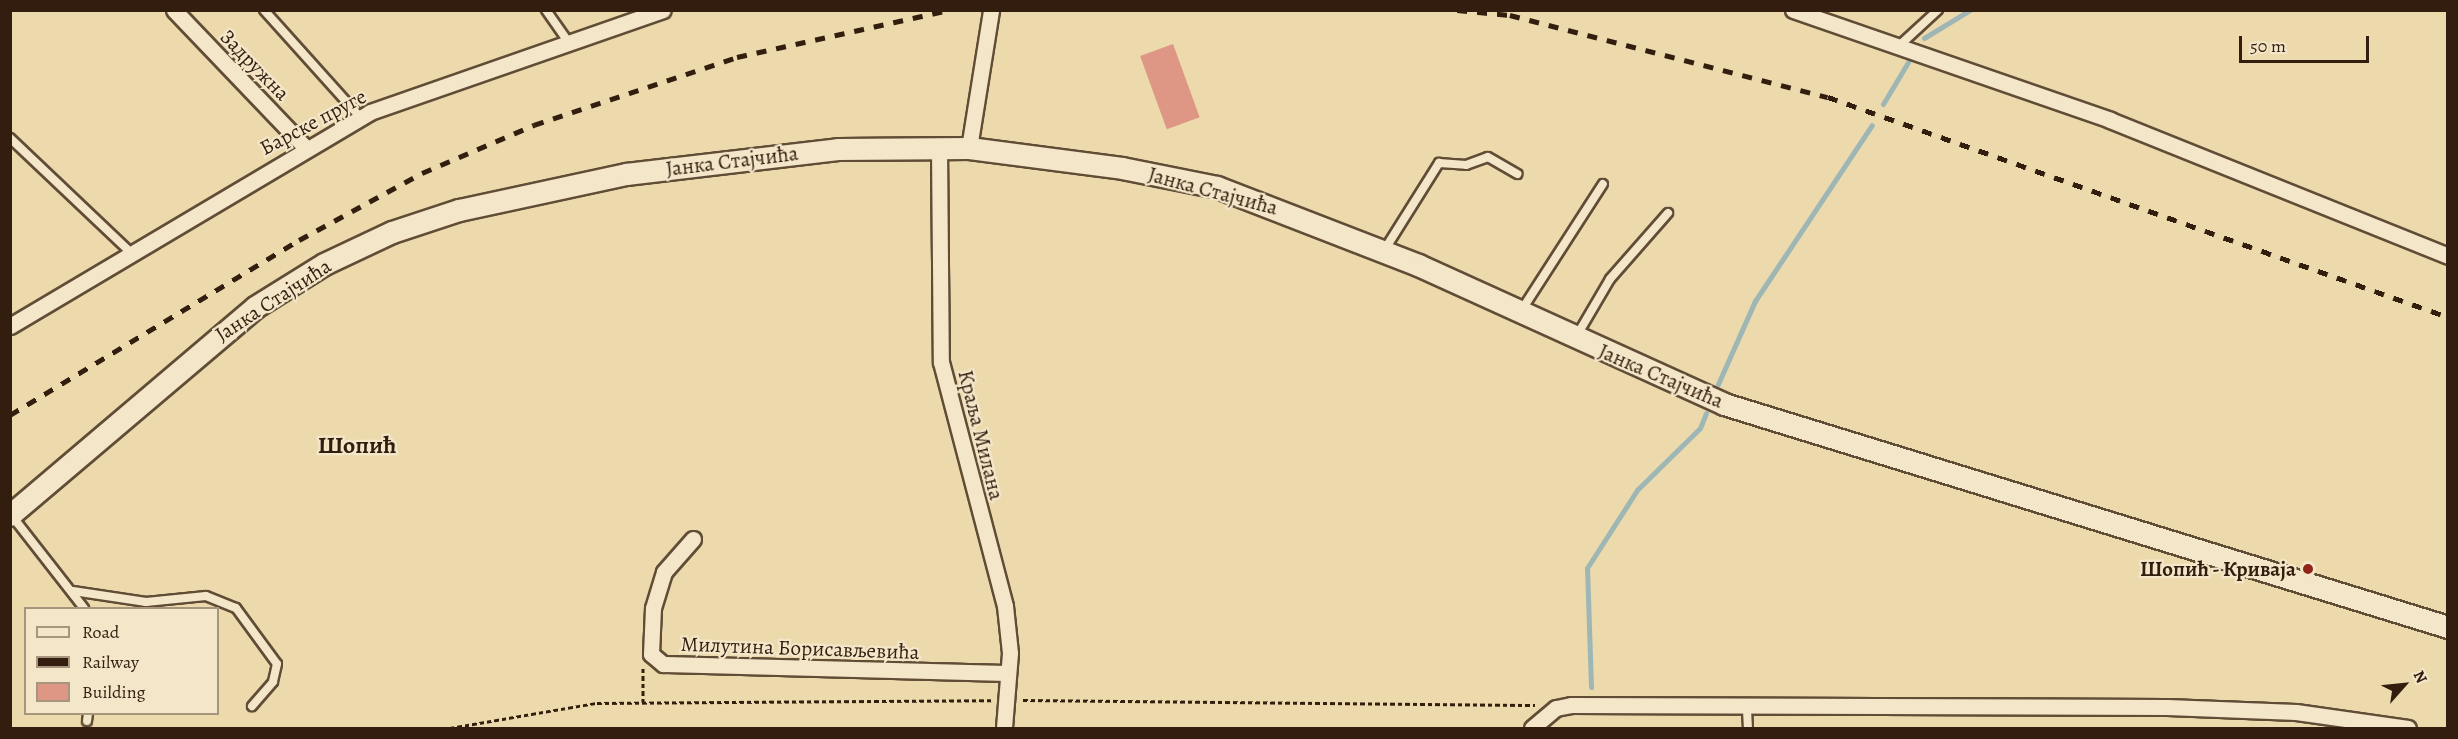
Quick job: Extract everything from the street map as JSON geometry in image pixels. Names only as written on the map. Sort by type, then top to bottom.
[{"type":"street","name":"Задружна","points":[[174,10],[306,148]]},
{"type":"street","name":"Барске пруге","points":[[10,326],[306,148],[361,118],[567,40],[663,10]]},
{"type":"street","points":[[969,148],[991,10]]},
{"type":"street","points":[[1793,10],[1901,44],[2110,120],[2448,256]]},
{"type":"street","name":"Краља Милана","points":[[939,148],[941,362],[1005,606],[1008,673],[1004,729]]},
{"type":"street","name":"Јанка Стајчића","points":[[11,515],[255,307],[324,264],[392,232],[459,210],[626,174],[838,149],[969,148],[1122,168],[1217,187],[1384,251],[1519,315],[1724,404],[2448,627]]},
{"type":"street","name":"Милутина Борисављевића","points":[[693,539],[664,572],[653,608],[654,660],[1008,673]]},
{"type":"street","points":[[1532,729],[1556,708],[1571,705],[1746,723],[2167,707],[2296,712],[2408,729]]},
{"type":"lane","points":[[264,10],[361,118]]},
{"type":"lane","points":[[546,10],[567,40]]},
{"type":"lane","points":[[1901,44],[1938,10]]},
{"type":"lane","points":[[10,138],[131,253]]},
{"type":"lane","points":[[1384,251],[1439,163],[1466,165],[1488,157],[1518,174]]},
{"type":"lane","points":[[1519,315],[1603,184]]},
{"type":"lane","points":[[1574,339],[1610,279],[1668,213]]},
{"type":"lane","points":[[11,515],[73,591],[83,607]]},
{"type":"lane","points":[[73,591],[146,602],[206,596],[236,608],[277,664],[273,682],[252,706]]},
{"type":"path","points":[[644,702],[644,667],[654,660]]},
{"type":"path","points":[[450,729],[509,714],[644,702],[1006,700],[1571,705]]},
{"type":"building","points":[[1173,44],[1200,117],[1167,129],[1140,56]]},
{"type":"waterway","points":[[1924,38],[1970,10]]},
{"type":"waterway","points":[[1883,104],[1908,62]]},
{"type":"waterway","points":[[1718,384],[1755,301],[1872,125]]},
{"type":"waterway","points":[[1591,687],[1587,568],[1637,490],[1700,428],[1706,413]]},
{"type":"railway","points":[[10,415],[299,240],[422,173],[534,125],[737,57],[949,10]]},
{"type":"railway","points":[[1457,10],[1510,15],[1828,97],[2448,317]]},
{"type":"place","name":"Шопић - Криваја","points":[[2308,569]]},
{"type":"district","name":"Шопић","points":[[357,446]]}]
